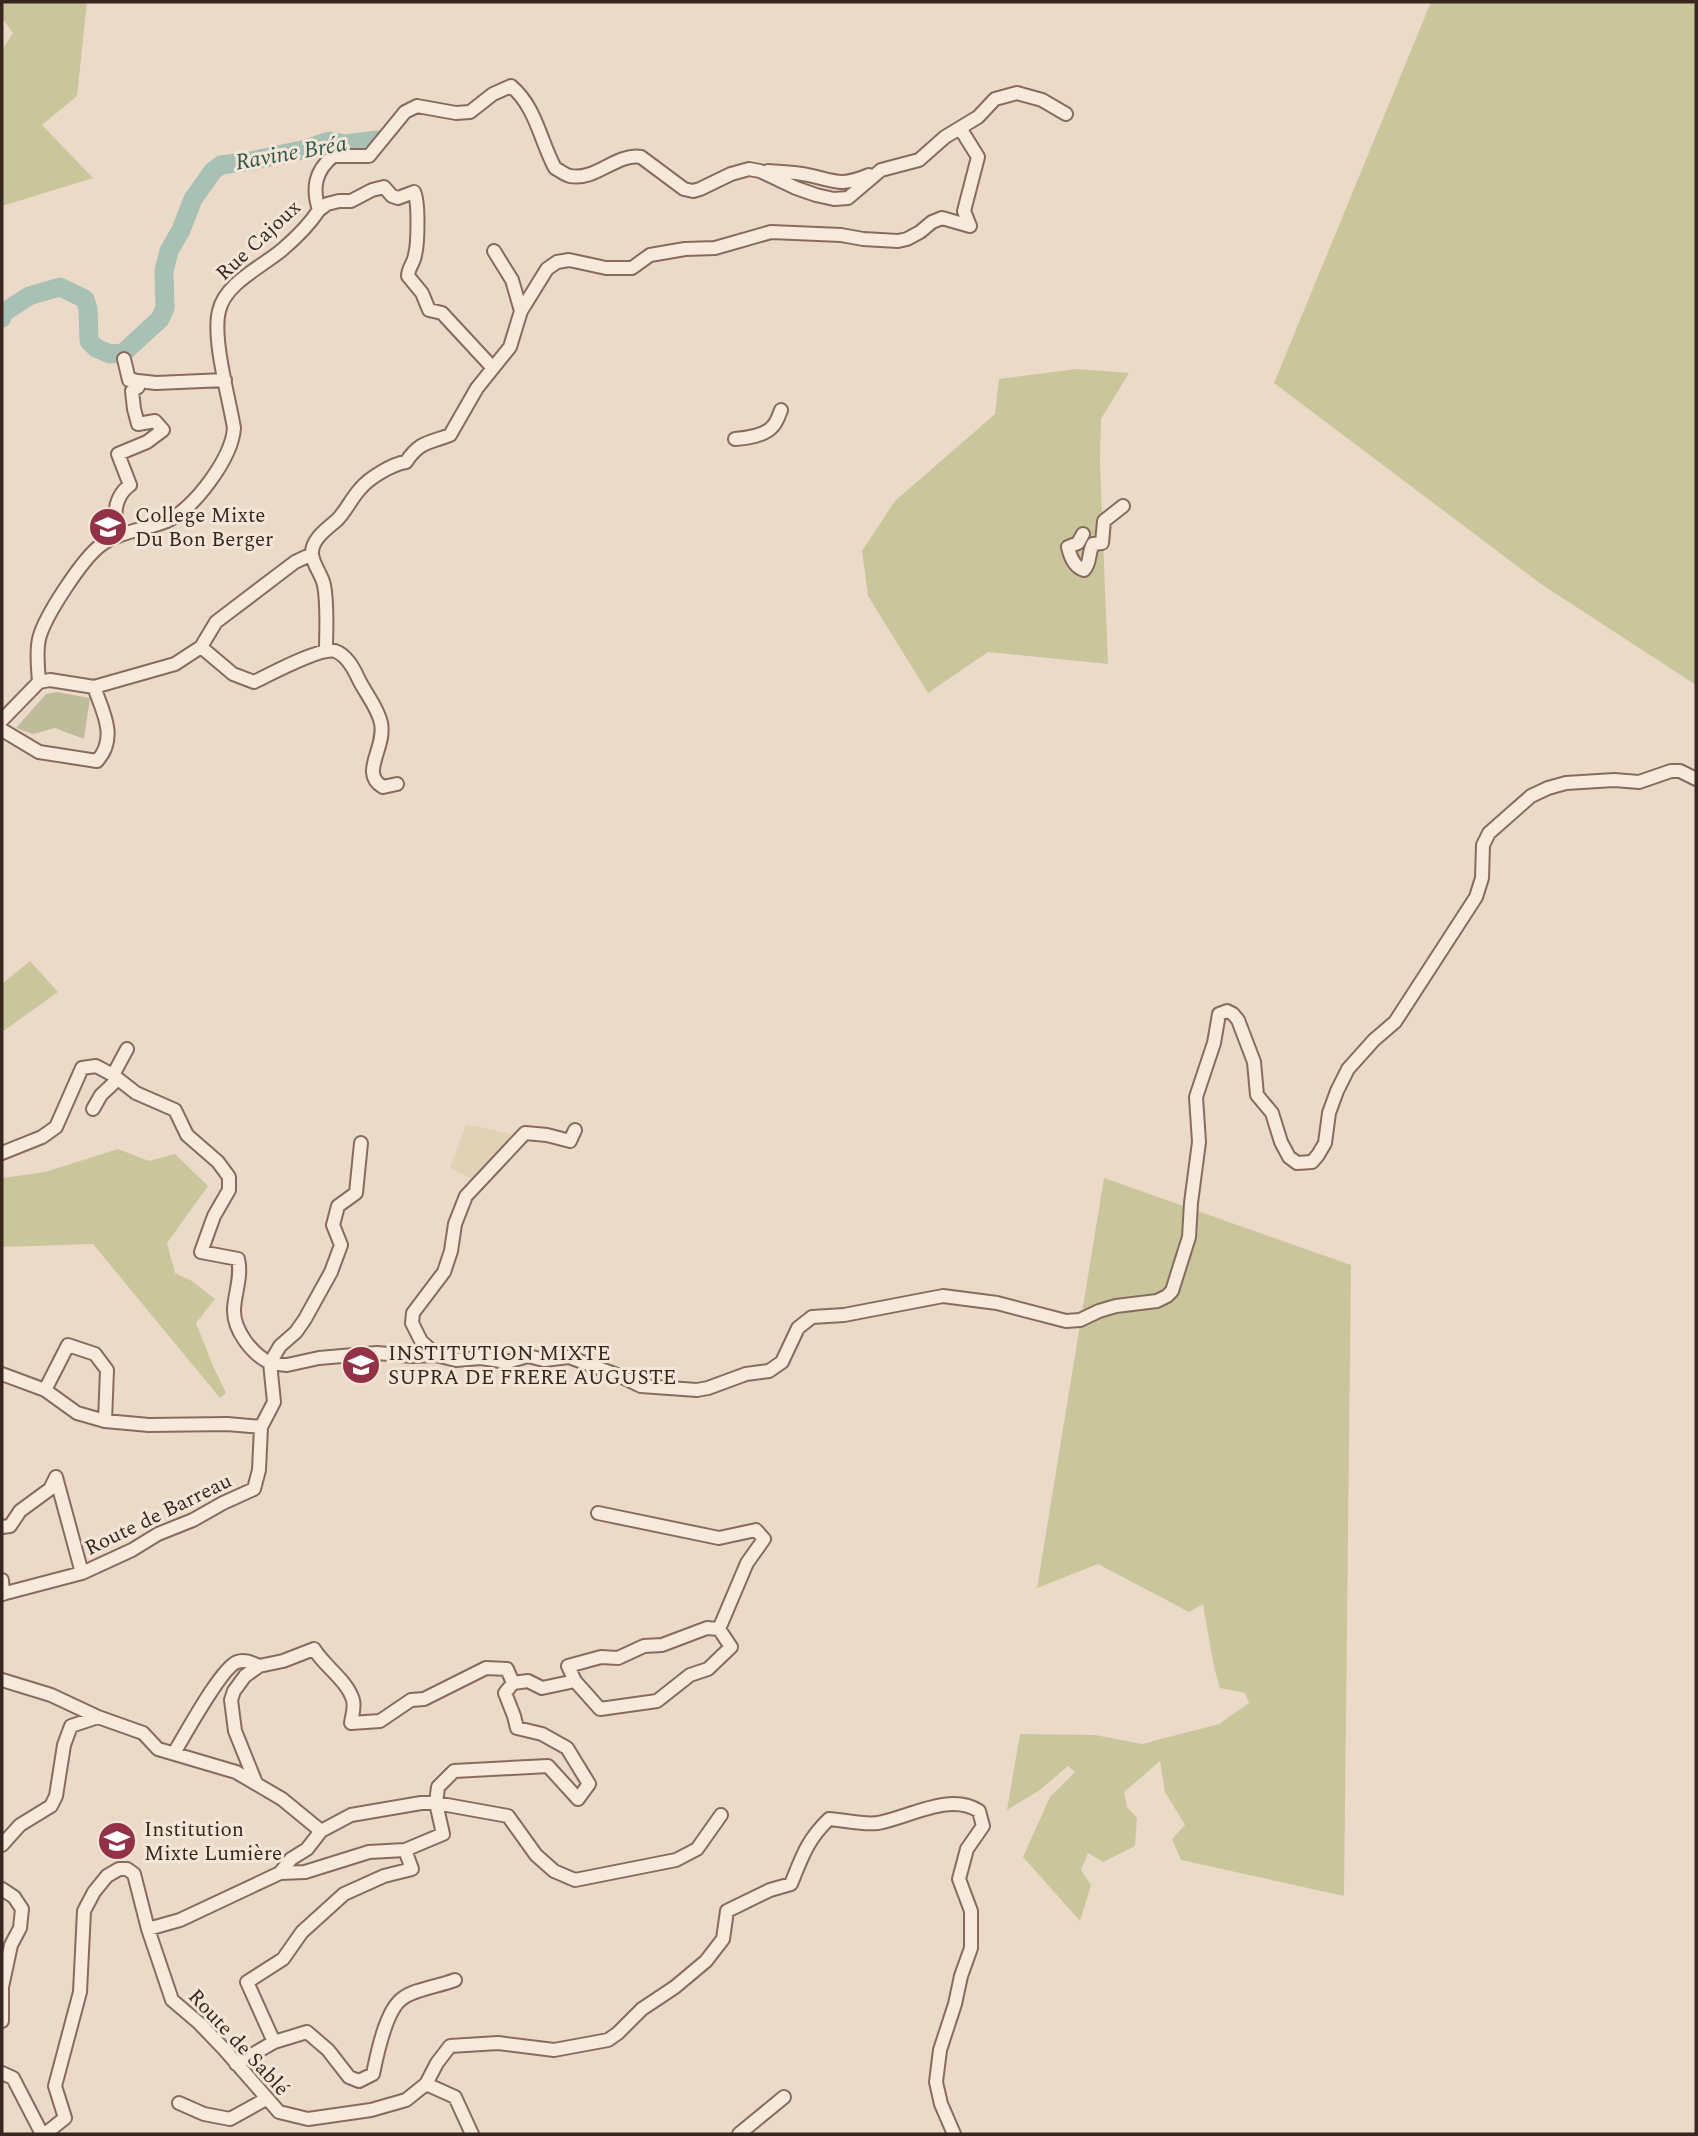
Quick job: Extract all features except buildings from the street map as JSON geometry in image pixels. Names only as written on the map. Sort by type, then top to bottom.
[{"type":"street","name":"Rue Cajoux","points":[[38,682],[39,640],[47,618],[89,556],[101,545],[118,536],[169,520],[192,502],[226,457],[233,440],[234,428],[218,338],[219,311],[229,289],[282,249],[309,224],[319,209],[315,196],[316,176],[323,164],[332,156],[369,156],[405,112],[417,106],[456,113],[470,111],[492,94],[511,86],[522,96],[528,107],[555,168],[570,176],[587,175],[634,156],[641,157],[684,189],[693,191],[749,169],[760,171],[796,188],[834,199],[848,198],[881,170],[919,160],[945,136],[978,117],[995,99],[1017,93],[1042,100],[1066,114]]},
{"type":"street","points":[[326,651],[324,584],[312,554],[313,548],[328,526],[337,520],[367,483],[395,463],[405,461],[414,449],[450,435],[492,367],[510,347],[521,311],[547,268],[557,262],[569,260],[606,268],[632,268],[650,255],[685,248],[715,248],[771,232],[898,240],[907,239],[942,218],[970,226],[964,211],[978,157],[960,128]]},
{"type":"street","points":[[319,209],[339,201],[351,201],[378,188],[384,187],[392,196],[398,198],[414,192],[418,209],[416,250],[408,276],[418,287],[429,310],[442,313],[492,367]]},
{"type":"street","points":[[494,251],[512,280],[521,311]]},
{"type":"street","points":[[124,359],[129,380],[179,383],[225,380]]},
{"type":"street","points":[[118,536],[120,528],[116,518],[117,506],[121,492],[130,485],[118,454],[139,446],[163,430],[155,421],[138,425],[132,391],[138,387],[134,380]]},
{"type":"street","points":[[735,439],[752,437],[774,426],[781,410]]},
{"type":"street","points":[[1083,534],[1077,543],[1068,547],[1075,564],[1084,570],[1088,566],[1093,544],[1102,542],[1104,521],[1123,506]]},
{"type":"street","points":[[2,720],[6,709],[28,695],[38,682],[50,680],[94,687],[175,664],[201,647],[216,622],[295,562],[312,554]]},
{"type":"street","points":[[201,647],[233,674],[254,682],[326,651],[335,651],[342,655],[353,668],[380,721],[382,736],[372,774],[375,782],[383,787],[397,784]]},
{"type":"street","points":[[2,730],[39,752],[97,761],[102,756],[109,727],[94,687]]},
{"type":"street","points":[[2,1153],[42,1137],[56,1127],[82,1068],[96,1066],[136,1093],[176,1110],[187,1135],[218,1162],[229,1177],[229,1191],[215,1216],[201,1252],[238,1259],[240,1268],[234,1312],[246,1341],[259,1357],[270,1363],[287,1365],[330,1357],[377,1353],[436,1355],[456,1360],[481,1358],[507,1362],[528,1356],[544,1360],[569,1357],[641,1386],[697,1390],[746,1374],[769,1371],[782,1362],[798,1328],[812,1317],[844,1315],[943,1296],[997,1303],[1066,1321],[1080,1320],[1116,1306],[1157,1301],[1167,1296],[1177,1281],[1189,1237],[1199,1142],[1196,1097],[1214,1044],[1219,1014],[1227,1011],[1238,1020],[1254,1062],[1257,1095],[1272,1113],[1289,1157],[1297,1163],[1312,1162],[1325,1143],[1329,1114],[1348,1069],[1374,1040],[1395,1022],[1476,897],[1482,878],[1483,845],[1489,834],[1531,796],[1566,783],[1615,780],[1639,782],[1671,771],[1681,771],[1696,779]]},
{"type":"street","points":[[93,1109],[101,1094],[116,1077],[127,1049]]},
{"type":"street","points":[[436,1355],[421,1341],[412,1323],[413,1313],[444,1272],[451,1251],[455,1224],[466,1196],[525,1133],[570,1141],[575,1130]]},
{"type":"street","points":[[270,1363],[280,1346],[296,1332],[305,1319],[331,1272],[341,1245],[333,1225],[338,1206],[356,1193],[361,1143]]},
{"type":"street","points":[[45,1390],[68,1345],[95,1354],[107,1370],[105,1421]]},
{"type":"street","name":"Route de Barreau","points":[[3,1594],[82,1573],[254,1489],[259,1470],[261,1427],[274,1402],[270,1363]]},
{"type":"street","points":[[2,1374],[45,1390],[77,1413],[105,1421],[149,1425],[227,1424],[261,1427]]},
{"type":"street","points":[[2,1528],[10,1526],[20,1511],[50,1489],[56,1477],[82,1573]]},
{"type":"street","points":[[597,1513],[719,1538],[756,1530],[764,1539],[747,1563],[719,1629]]},
{"type":"street","points":[[2,1580],[3,1594]]},
{"type":"street","points":[[707,1628],[719,1629],[731,1647],[708,1669],[690,1675],[657,1701],[600,1709],[575,1681],[568,1666],[601,1657],[618,1657],[644,1646],[662,1645],[707,1628]]},
{"type":"street","points":[[256,1783],[235,1731],[231,1700],[246,1675],[258,1666],[283,1661],[314,1649],[342,1682],[354,1702],[351,1723],[380,1721],[411,1700],[425,1699],[486,1668],[507,1670],[513,1684]]},
{"type":"street","points":[[174,1753],[224,1672],[237,1662],[249,1662],[258,1666]]},
{"type":"street","points":[[2,1681],[51,1696],[143,1733],[158,1749],[236,1772],[282,1799],[321,1831]]},
{"type":"street","points":[[148,1929],[180,1920],[281,1873],[305,1872],[369,1852],[405,1850],[443,1835],[436,1802],[438,1787],[454,1771],[548,1766],[578,1799],[589,1784],[567,1748],[542,1734],[517,1728],[505,1693],[513,1684],[528,1681],[542,1688],[575,1681]]},
{"type":"street","points":[[2,1845],[20,1825],[51,1806],[64,1745],[71,1726],[99,1717]]},
{"type":"street","points":[[281,1873],[291,1859],[307,1849],[321,1831],[351,1815],[421,1803],[436,1802],[508,1816],[536,1854],[554,1871],[575,1880],[676,1860],[697,1849],[721,1815]]},
{"type":"street","points":[[472,2134],[454,2097],[426,2084],[450,2046],[498,2043],[554,2050],[608,2040],[642,2009],[675,1987],[706,1961],[723,1939],[727,1912],[770,1890],[791,1884],[806,1846],[829,1819],[875,1824],[948,1804],[971,1806],[979,1811],[983,1826],[967,1849],[959,1879],[971,1911],[971,1948],[940,2050],[936,2082],[941,2104],[954,2134]]},
{"type":"street","points":[[274,2042],[247,1982],[283,1959],[302,1932],[344,1894],[384,1876],[412,1870],[405,1850]]},
{"type":"street","name":"Route de Sablé","points":[[2,2073],[13,2078],[44,2134],[65,2118],[55,2086],[80,1992],[84,1911],[107,1876],[119,1869],[127,1869],[134,1874],[148,1929],[172,2000],[199,2023],[279,2112],[308,2119],[371,2110],[406,2100],[426,2084]]},
{"type":"street","points":[[2,1889],[14,1897],[22,1909],[20,1928],[6,1944],[2,2021]]},
{"type":"street","points":[[236,2064],[274,2042],[307,2032],[328,2050],[348,2077],[359,2081],[373,2074],[386,2024],[402,1998],[455,1980]]},
{"type":"street","points":[[739,2134],[784,2096]]},
{"type":"street","points":[[179,2103],[204,2114],[230,2119],[266,2099]]},
{"type":"shaded area","points":[[2,2],[87,2],[77,96],[42,125],[93,178],[2,206],[2,50],[13,33],[2,18]]},
{"type":"shaded area","points":[[1431,2],[1696,2],[1696,685],[1541,584],[1274,383]]},
{"type":"shaded area","points":[[1077,369],[1129,373],[1101,419],[1100,463],[1108,664],[988,652],[928,693],[868,596],[862,551],[895,501],[995,414],[999,379]]},
{"type":"shaded area","points":[[57,692],[90,698],[84,739],[55,728],[33,734],[16,728],[46,694]]},
{"type":"shaded area","points":[[30,961],[58,992],[2,1032],[2,984]]},
{"type":"shaded area","points":[[466,1124],[516,1135],[474,1180],[450,1168]]},
{"type":"shaded area","points":[[118,1149],[149,1161],[175,1154],[208,1186],[167,1243],[175,1273],[192,1281],[215,1299],[196,1323],[226,1393],[220,1398],[93,1244],[2,1247],[2,1178],[45,1172]]},
{"type":"shaded area","points":[[1104,1178],[1351,1265],[1344,1896],[1181,1860],[1172,1839],[1185,1825],[1165,1792],[1160,1761],[1124,1792],[1127,1807],[1137,1818],[1135,1846],[1103,1862],[1088,1853],[1081,1870],[1091,1885],[1080,1921],[1023,1857],[1050,1797],[1075,1772],[1068,1766],[1040,1790],[1007,1810],[1020,1734],[1095,1735],[1142,1744],[1219,1724],[1249,1703],[1245,1693],[1220,1688],[1203,1604],[1189,1612],[1098,1564],[1037,1588]]},
{"type":"waterway","name":"Ravine Bréa","points":[[2,318],[3,313],[29,296],[60,287],[85,299],[89,341],[96,348],[110,354],[123,353],[160,319],[165,308],[164,271],[169,251],[193,199],[213,171],[221,165],[306,149],[329,141],[345,144],[377,140]]},
{"type":"place","name":"College Mixte Du Bon Berger","points":[[108,527]]},
{"type":"place","name":"INSTITUTION MIXTE SUPRA DE FRERE AUGUSTE","points":[[361,1365]]},
{"type":"place","name":"Institution Mixte Lumière","points":[[117,1841]]}]
